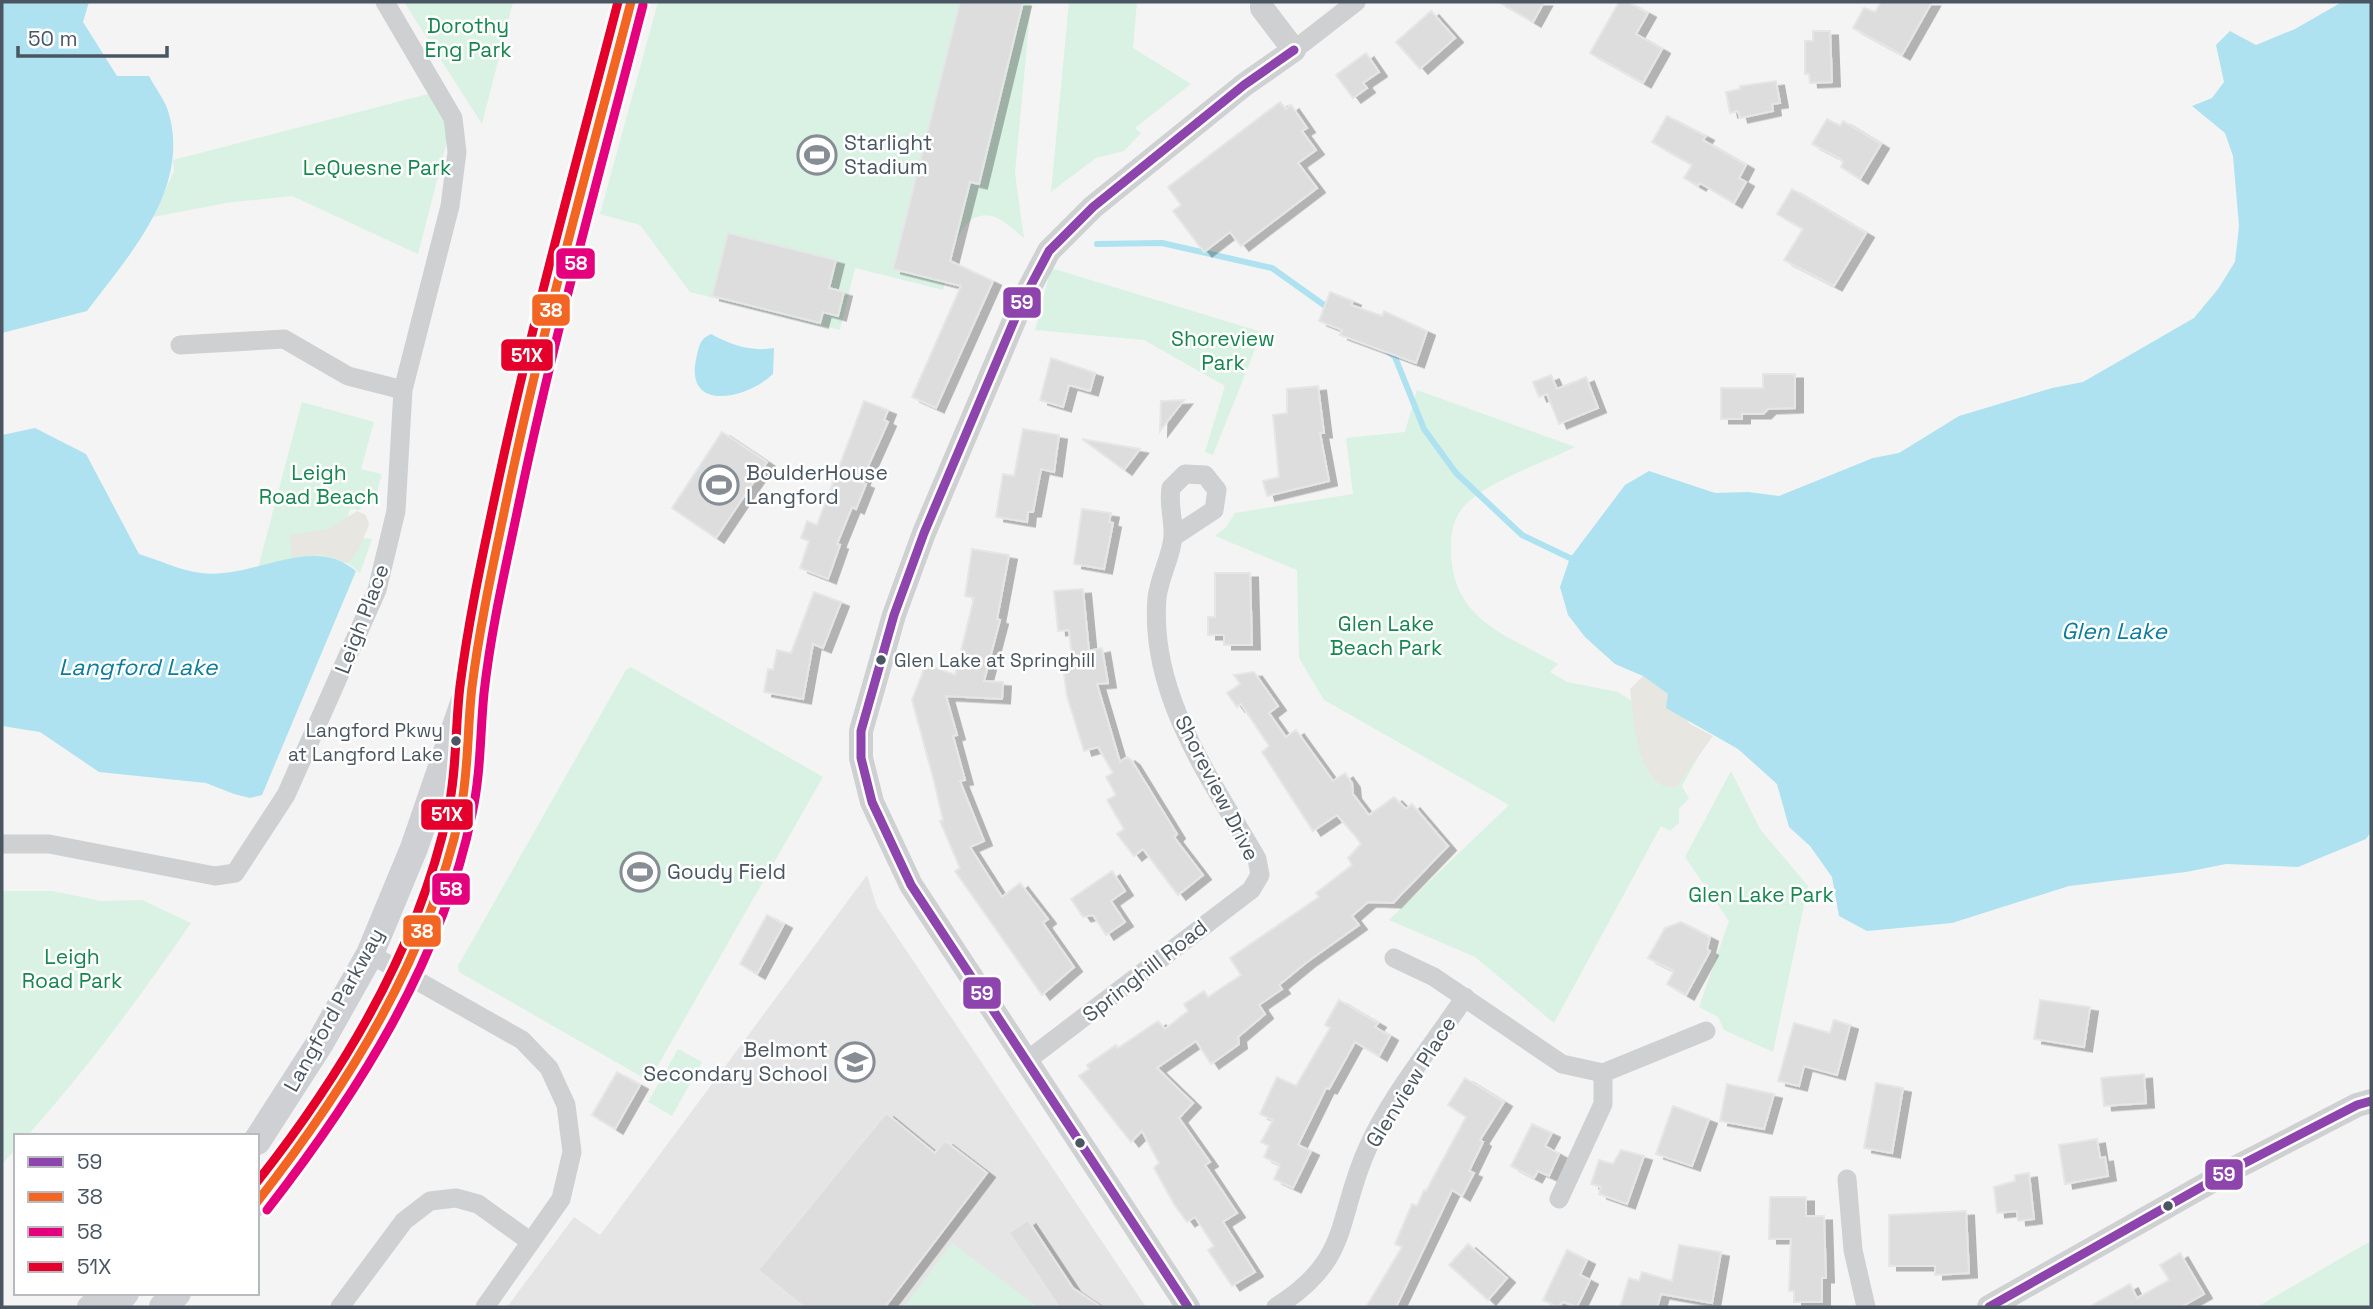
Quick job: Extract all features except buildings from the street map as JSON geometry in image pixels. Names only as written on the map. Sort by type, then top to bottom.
[{"type":"main road","name":"Langford Parkway","points":[[259,1138],[320,1042],[370,954],[414,848],[474,677],[536,359],[631,2]]},
{"type":"main road","name":"Langford Parkway","points":[[259,1199],[329,1101],[404,973],[436,899],[460,813],[471,744],[474,677]]},
{"type":"street","name":"Leigh Place","points":[[2,844],[49,844],[215,876],[235,873],[286,795],[377,590],[396,511],[403,390],[450,206],[456,133],[447,104],[385,2]]},
{"type":"street","points":[[1262,2],[1262,8],[1294,50]]},
{"type":"street","points":[[1188,1307],[1024,1062],[911,885],[872,802],[861,758],[861,731],[872,685],[924,533],[1023,302],[1049,251],[1083,215],[1244,85],[1356,2]]},
{"type":"street","points":[[180,345],[285,339],[348,376],[403,390]]},
{"type":"street","name":"Shoreview Drive","points":[[1173,537],[1157,597],[1157,630],[1163,668],[1193,748],[1257,859],[1260,876]]},
{"type":"street","name":"Springhill Road","points":[[1024,1062],[1251,890],[1260,876]]},
{"type":"street","points":[[370,954],[522,1040],[549,1068],[559,1086],[571,1128],[569,1177],[561,1199],[485,1307]]},
{"type":"street","points":[[1394,958],[1465,997],[1562,1064],[1603,1073],[1706,1031]]},
{"type":"street","name":"Glenview Place","points":[[1276,1307],[1309,1285],[1338,1245],[1368,1146],[1389,1109],[1465,997]]},
{"type":"street","points":[[1559,1199],[1603,1104],[1603,1073]]},
{"type":"street","points":[[1989,1307],[2235,1168],[2357,1105],[2371,1101]]},
{"type":"street","points":[[1847,1179],[1853,1250],[1866,1307]]},
{"type":"street","points":[[340,1307],[404,1221],[430,1201],[456,1198],[478,1204],[531,1242]]},
{"type":"street","points":[[89,1307],[103,1295]]},
{"type":"shaded area","name":"Belmont Secondary School","points":[[867,875],[877,907],[1146,1307],[507,1307],[574,1217],[600,1235]]},
{"type":"green space","name":"Dorothy Eng Park","points":[[404,2],[513,2],[482,124]]},
{"type":"green space","name":"Starlight Stadium","points":[[658,2],[1031,2],[1015,173],[1024,238],[1005,222],[992,216],[980,216],[970,221],[957,241],[943,290],[855,268],[840,330],[690,292],[640,225],[600,214]]},
{"type":"green space","points":[[1069,2],[1137,2],[1133,48],[1191,84],[1135,128],[1141,133],[1124,151],[1096,158],[1051,192]]},
{"type":"green space","name":"LeQuesne Park","points":[[428,94],[451,126],[418,254],[292,196],[226,203],[153,217],[174,171],[173,160]]},
{"type":"green space","name":"Shoreview Park","points":[[1051,268],[1262,332],[1213,455],[1205,452],[1225,386],[1144,340],[1035,330]]},
{"type":"green space","name":"Glen Lake Beach Park","points":[[1417,390],[1575,447],[1489,487],[1466,504],[1459,514],[1452,536],[1453,572],[1460,592],[1471,608],[1501,633],[1558,664],[1550,672],[1567,682],[1618,692],[1703,748],[1682,786],[1689,799],[1679,808],[1679,823],[1670,831],[1661,826],[1554,1023],[1475,957],[1389,920],[1509,805],[1324,700],[1299,658],[1297,570],[1215,536],[1227,526],[1235,513],[1353,494],[1346,438],[1405,432]]},
{"type":"green space","name":"Leigh Road Beach","points":[[302,402],[374,422],[361,469],[382,474],[374,503],[366,502],[359,510],[350,509],[343,536],[372,539],[360,573],[348,563],[258,568]]},
{"type":"green space","name":"Goudy Field","points":[[631,667],[823,777],[649,1081],[459,972],[458,966],[626,670]]},
{"type":"green space","name":"Glen Lake Park","points":[[1731,771],[1760,829],[1808,886],[1773,1052],[1724,1030],[1718,1017],[1699,1007],[1729,921],[1685,857]]},
{"type":"green space","name":"Leigh Road Park","points":[[2,891],[52,891],[101,901],[142,900],[191,923],[133,1005],[71,1085],[29,1134],[14,1134],[14,1151],[2,1164]]},
{"type":"green space","points":[[678,1049],[702,1062],[672,1116],[648,1102]]},
{"type":"green space","points":[[2371,1242],[2371,1307],[2257,1307],[2367,1243]]},
{"type":"green space","points":[[952,1243],[1038,1307],[904,1307]]},
{"type":"sand","points":[[357,511],[366,515],[369,525],[358,551],[348,563],[322,554],[292,558],[290,535],[329,529]]},
{"type":"sand","points":[[1643,676],[1668,694],[1690,724],[1713,736],[1676,787],[1663,785],[1652,777],[1639,750],[1630,689]]},
{"type":"water","points":[[2,2],[89,2],[83,22],[117,76],[149,76],[168,109],[173,142],[171,169],[152,220],[87,311],[2,333]]},
{"type":"water","name":"Glen Lake","points":[[2342,2],[2371,2],[2371,832],[2366,839],[2298,867],[2226,864],[2186,872],[2069,886],[1952,923],[1867,931],[1839,916],[1832,877],[1810,846],[1789,827],[1777,784],[1738,749],[1666,708],[1668,694],[1643,676],[1615,664],[1585,637],[1568,615],[1560,587],[1570,558],[1625,485],[1649,471],[1715,493],[1748,492],[1779,496],[1873,458],[1899,453],[1959,416],[2052,388],[2083,382],[2194,318],[2218,289],[2235,262],[2239,226],[2233,156],[2225,133],[2192,106],[2212,98],[2224,82],[2216,45],[2230,31],[2256,45],[2295,29]]},
{"type":"water","points":[[711,334],[742,347],[774,348],[773,374],[748,390],[733,395],[707,393],[699,386],[695,374],[700,345]]},
{"type":"water","name":"Langford Lake","points":[[35,428],[86,454],[139,554],[201,573],[221,573],[282,560],[320,556],[339,560],[356,571],[262,795],[250,798],[206,783],[99,772],[40,732],[2,726],[2,435]]},
{"type":"waterway","points":[[1097,244],[1162,243],[1272,268],[1331,310]]},
{"type":"waterway","points":[[1385,349],[1395,357],[1424,429],[1456,473],[1522,535],[1570,558]]},
{"type":"transit line","name":"51X","points":[[259,1179],[319,1097],[374,1007],[418,911],[435,862],[451,796],[463,663],[494,501],[537,313],[618,2]]},
{"type":"transit line","name":"38","points":[[259,1199],[322,1113],[380,1019],[405,970],[446,867],[463,798],[475,663],[507,498],[550,311],[631,2]]},
{"type":"transit line","name":"58","points":[[267,1210],[333,1119],[392,1023],[418,973],[458,868],[475,799],[487,669],[519,503],[562,316],[643,5]]},
{"type":"transit line","name":"59","points":[[1188,1307],[911,885],[872,802],[861,758],[861,731],[894,615],[924,533],[1022,302],[1049,251],[1093,207],[1244,85],[1294,50]]},
{"type":"transit line","name":"59","points":[[1989,1307],[2235,1168],[2357,1105],[2371,1101]]},
{"type":"place","name":"Starlight Stadium","points":[[817,155]]},
{"type":"place","name":"BoulderHouse Langford","points":[[719,485]]},
{"type":"place","name":"Glen Lake at Springhill","points":[[881,660]]},
{"type":"place","name":"Langford Pkwy at Langford Lake","points":[[456,741]]},
{"type":"place","name":"Goudy Field","points":[[640,872]]},
{"type":"place","name":"Belmont Secondary School","points":[[855,1062]]}]
